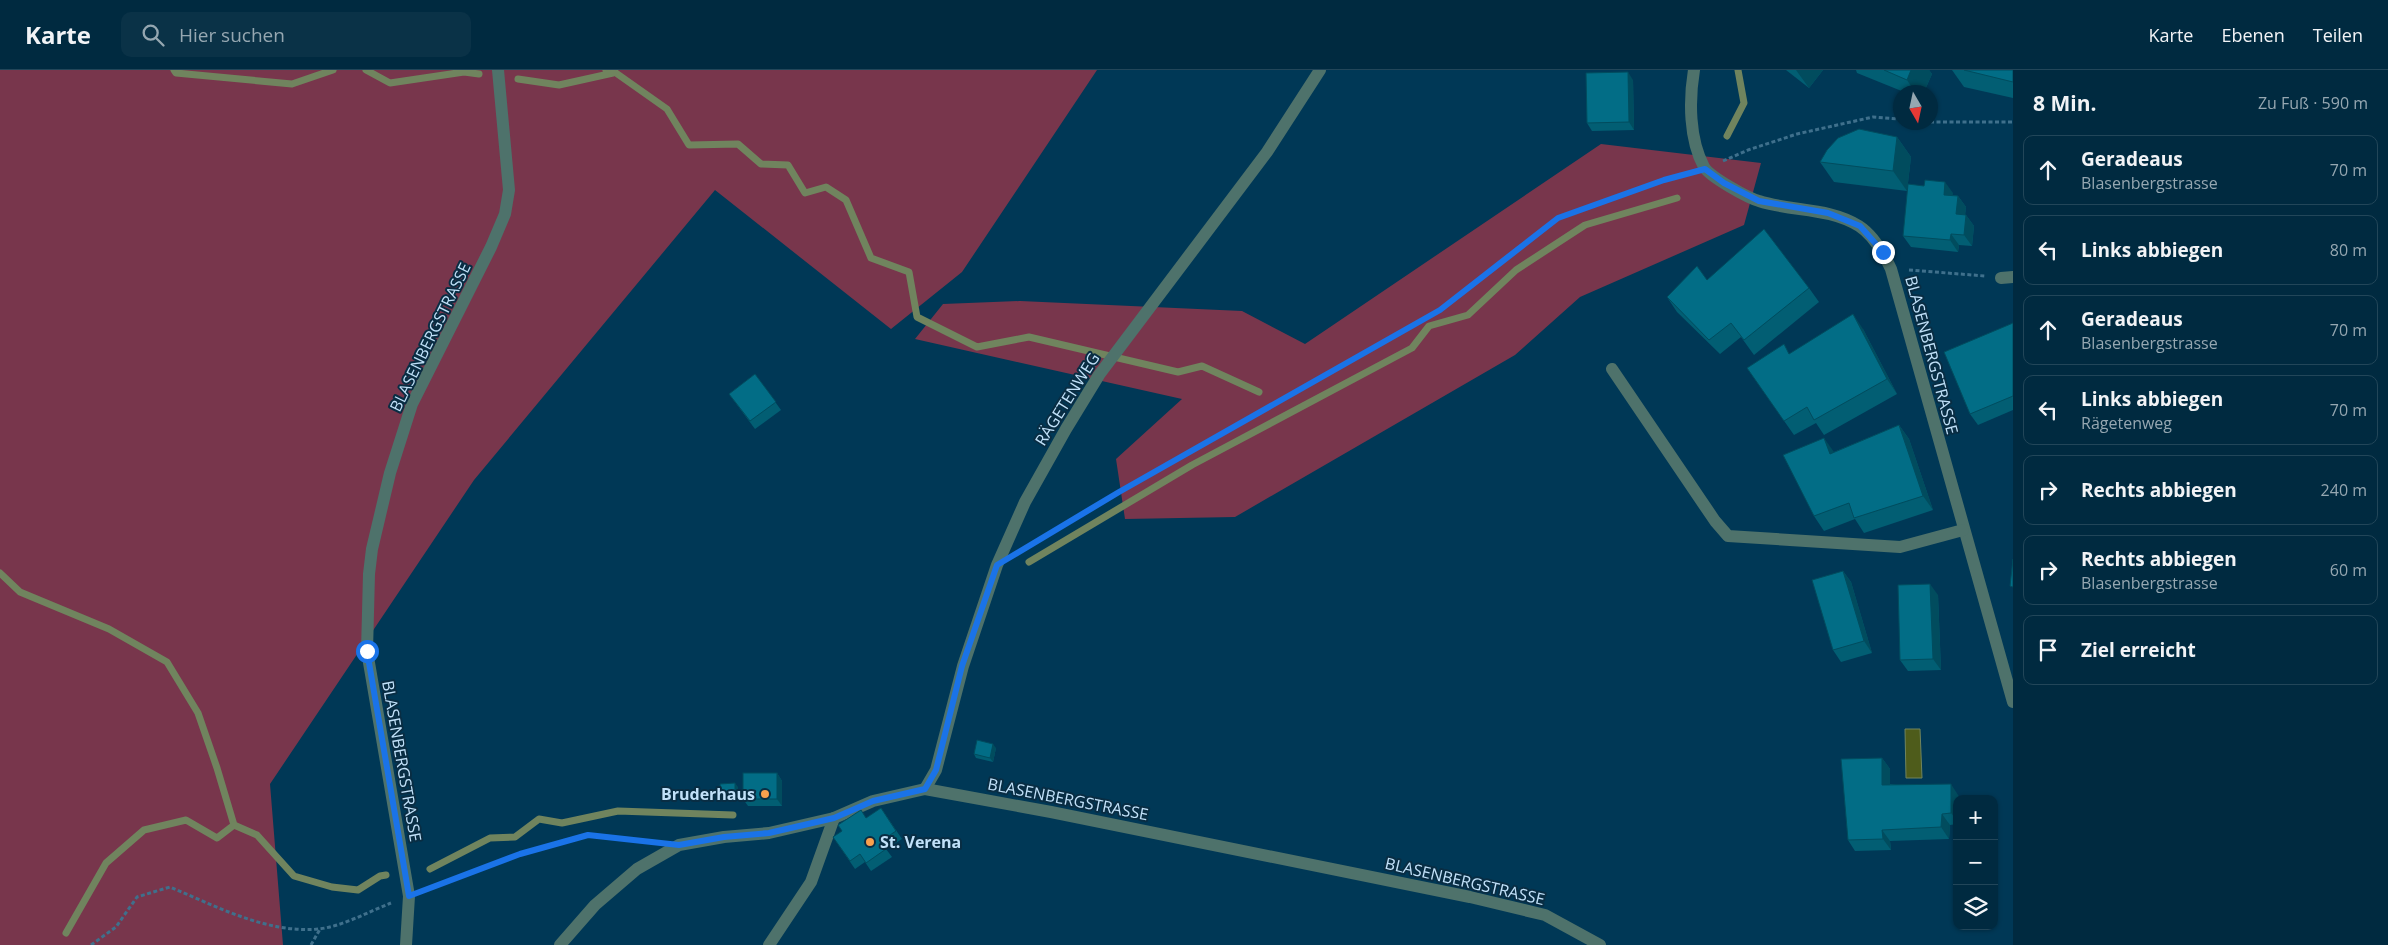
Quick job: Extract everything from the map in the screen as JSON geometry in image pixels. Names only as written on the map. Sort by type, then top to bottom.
[{"type":"street","name":"BLASENBERGSTRASSE","points":[[406,945],[409,896],[367,651],[369,574],[372,549],[390,472],[412,404],[491,247],[505,214],[509,190],[498,70]]},
{"type":"street","name":"RÄGETENWEG","points":[[925,789],[936,770],[962,666],[997,565],[1025,502],[1099,375],[1267,152],[1320,70]]},
{"type":"street","points":[[1694,70],[1690,94],[1694,133],[1705,169]]},
{"type":"street","name":"BLASENBERGSTRASSE","points":[[1705,169],[1724,183],[1759,201],[1828,213],[1860,226],[1883,252],[1891,268],[1963,530],[2013,702]]},
{"type":"street","points":[[1612,369],[1715,521],[1728,536],[1900,547],[1963,530]]},
{"type":"street","name":"BLASENBERGSTRASSE","points":[[560,945],[595,905],[637,868],[679,845],[724,837],[769,833],[834,818],[873,801],[925,789],[1051,812],[1470,897],[1544,915],[1600,945]]},
{"type":"street","points":[[769,945],[810,882],[834,818]]},
{"type":"path","points":[[997,565],[1119,492],[1440,310],[1558,218],[1664,180],[1705,169],[1748,150],[1797,134],[1873,117],[1893,118]]},
{"type":"path","points":[[1938,122],[2013,122]]},
{"type":"path","points":[[1891,268],[2007,277]]},
{"type":"path","points":[[91,945],[116,927],[137,897],[170,886],[265,926],[320,929],[349,922],[409,896],[520,854],[588,835],[679,845]]},
{"type":"path","points":[[311,945],[320,929]]},
{"type":"shaded area","points":[[0,70],[1097,70],[962,272],[891,329],[715,190],[474,480],[270,784],[283,945],[0,945]]},
{"type":"shaded area","points":[[1601,144],[1761,163],[1744,225],[1580,297],[1515,355],[1235,517],[1125,519],[1116,459],[1182,399],[915,339],[943,304],[1020,301],[1242,311],[1305,344]]},
{"type":"shaded area","points":[[1905,729],[1920,729],[1922,778],[1906,778]]},
{"type":"building","points":[[1884,70],[1911,70],[1907,80]]},
{"type":"building","points":[[1964,70],[2013,70],[2013,82]]},
{"type":"building","points":[[1628,72],[1629,122],[1587,123],[1586,73]]},
{"type":"building","points":[[1859,129],[1897,137],[1893,171],[1820,162],[1827,150],[1838,138]]},
{"type":"building","points":[[1925,180],[1945,182],[1944,195],[1958,196],[1956,214],[1966,215],[1964,235],[1951,234],[1950,240],[1903,236],[1908,184],[1924,186]]},
{"type":"building","points":[[1764,229],[1809,288],[1744,340],[1731,323],[1709,340],[1667,297],[1697,266],[1707,280]]},
{"type":"building","points":[[1853,314],[1887,379],[1814,420],[1807,407],[1784,421],[1747,368],[1784,344],[1789,354]]},
{"type":"building","points":[[2013,323],[2013,396],[1970,414],[1944,352]]},
{"type":"building","points":[[755,374],[776,402],[750,421],[729,394]]},
{"type":"building","points":[[1899,425],[1923,496],[1854,518],[1849,503],[1814,516],[1783,455],[1824,438],[1830,454]]},
{"type":"building","points":[[2013,559],[2013,587],[2010,586]]},
{"type":"building","points":[[1843,571],[1864,641],[1833,650],[1812,580]]},
{"type":"building","points":[[1930,584],[1933,659],[1900,660],[1898,585]]},
{"type":"building","points":[[977,740],[993,744],[990,758],[974,754]]},
{"type":"building","points":[[1882,758],[1882,785],[1951,784],[1951,813],[1942,814],[1941,827],[1882,830],[1883,839],[1848,840],[1841,759]]},
{"type":"building","points":[[743,773],[777,773],[777,799],[743,799]]},
{"type":"building","points":[[735,783],[735,791],[721,792],[720,784]]},
{"type":"building","name":"St. Verena","points":[[881,808],[896,831],[881,841],[886,849],[866,863],[860,854],[850,861],[833,837],[842,831],[838,825],[861,810],[866,818]]},
{"type":"waterway","points":[[174,70],[176,73],[292,84],[333,70]]},
{"type":"waterway","points":[[366,70],[390,83],[464,72],[479,74]]},
{"type":"waterway","points":[[606,70],[616,73],[667,109],[689,145],[738,144],[761,164],[788,165],[805,193],[826,187],[846,200],[871,258],[909,272],[917,317],[977,347],[1029,337],[1178,372],[1202,366],[1259,392]]},
{"type":"waterway","points":[[1727,136],[1744,103],[1738,70]]},
{"type":"waterway","points":[[518,79],[559,85],[613,73]]},
{"type":"waterway","points":[[1029,562],[1192,465],[1412,348],[1429,326],[1468,315],[1516,270],[1585,225],[1677,198]]},
{"type":"waterway","points":[[0,573],[20,592],[109,629],[167,662],[198,713],[234,825],[257,835],[294,876],[332,887],[358,890],[380,876],[386,875]]},
{"type":"waterway","points":[[430,869],[490,838],[515,837],[539,819],[562,823],[618,811],[733,815]]},
{"type":"waterway","points":[[66,933],[106,863],[144,830],[186,820],[217,838],[234,825]]},
{"type":"place","name":"Bruderhaus","points":[[765,794]]},
{"type":"place","name":"St. Verena","points":[[870,842]]},
{"type":"route","points":[[367,651],[409,896],[520,854],[588,835],[679,845],[724,837],[769,833],[834,818],[873,801],[925,789],[936,770],[962,666],[997,565],[1119,492],[1440,310],[1558,218],[1664,180],[1705,169],[1724,183],[1759,201],[1828,213],[1860,226],[1883,252]]}]
